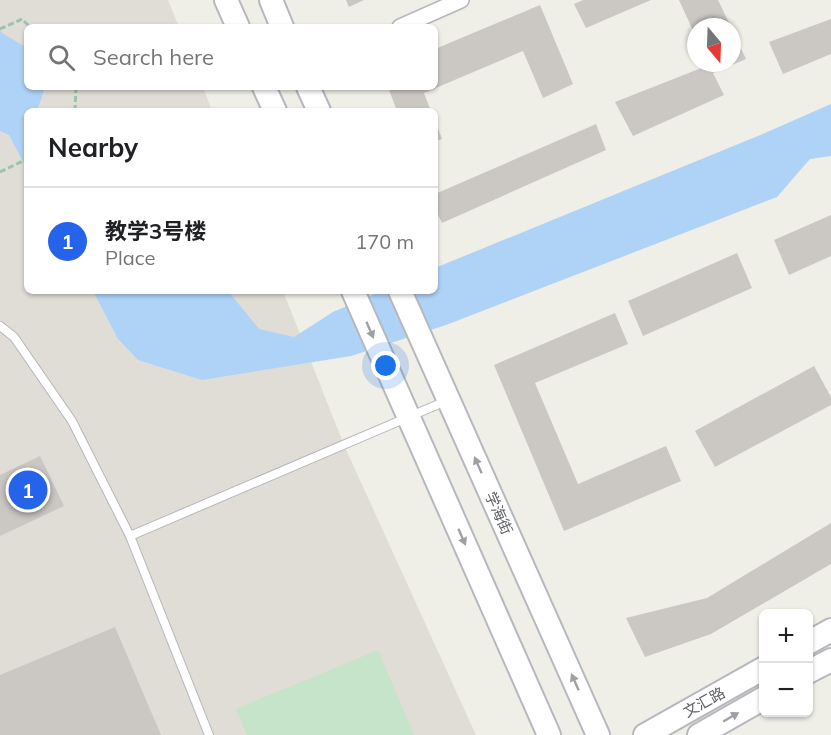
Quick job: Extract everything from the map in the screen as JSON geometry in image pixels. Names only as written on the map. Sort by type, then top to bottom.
[{"type":"main road","points":[[226,0],[237,24]]},
{"type":"main road","points":[[271,0],[281,24]]},
{"type":"main road","points":[[265,90],[274,108]]},
{"type":"main road","points":[[309,90],[318,108]]},
{"type":"main road","points":[[354,294],[549,735]]},
{"type":"main road","name":"学海街","points":[[401,294],[598,735]]},
{"type":"main road","points":[[813,640],[831,630]]},
{"type":"main road","points":[[813,669],[831,660]]},
{"type":"main road","name":"文汇路","points":[[645,735],[759,671]]},
{"type":"main road","name":"文汇路","points":[[699,735],[759,701]]},
{"type":"street","points":[[407,24],[461,0]]},
{"type":"lane","points":[[0,326],[14,338],[72,421],[130,536],[209,735]]},
{"type":"lane","points":[[130,536],[449,400]]},
{"type":"path","points":[[0,29],[22,19],[27,24]]},
{"type":"path","points":[[75,108],[76,90]]},
{"type":"path","points":[[0,172],[24,160]]},
{"type":"shaded area","points":[[0,0],[168,0],[178,24],[24,24],[24,90],[204,90],[211,108],[24,108],[24,294],[284,294],[344,445],[476,735],[0,735]]},
{"type":"green space","points":[[378,650],[414,735],[247,735],[236,709]]},
{"type":"water","points":[[0,30],[24,46],[24,90],[44,90],[38,108],[24,108],[24,163],[9,135],[0,131]]},
{"type":"water","points":[[831,104],[831,156],[810,159],[777,197],[446,325],[351,356],[202,380],[138,360],[118,339],[95,294],[230,294],[259,329],[294,337],[333,312],[374,294],[438,294],[438,267]]},
{"type":"building","points":[[346,0],[364,0],[349,7]]},
{"type":"building","points":[[583,0],[651,0],[586,28],[574,4]]},
{"type":"building","points":[[679,0],[718,0],[727,18],[687,18]]},
{"type":"building","points":[[540,5],[573,84],[543,98],[523,51],[438,87],[438,48]]},
{"type":"building","points":[[831,19],[831,54],[783,74],[769,42]]},
{"type":"building","points":[[741,48],[746,59],[741,61]]},
{"type":"building","points":[[691,72],[715,72],[713,73],[724,95],[633,136],[615,102]]},
{"type":"building","points":[[389,90],[431,90],[424,93],[430,108],[396,108]]},
{"type":"building","points":[[596,124],[606,150],[442,223],[438,214],[438,193]]},
{"type":"building","points":[[438,129],[442,139],[438,140]]},
{"type":"building","points":[[831,215],[831,256],[789,275],[774,240]]},
{"type":"building","points":[[737,253],[752,288],[643,336],[628,301]]},
{"type":"building","points":[[615,313],[628,344],[535,383],[578,484],[666,446],[681,481],[564,531],[494,365]]},
{"type":"building","points":[[814,366],[831,397],[831,405],[715,467],[695,431]]},
{"type":"building","points":[[40,456],[64,506],[0,536],[0,475]]},
{"type":"building","points":[[831,523],[831,564],[711,634],[645,657],[626,618],[707,598]]},
{"type":"building","points":[[115,627],[161,735],[0,735],[0,675]]},
{"type":"place","name":"教学3号楼","points":[[28,490]]}]
